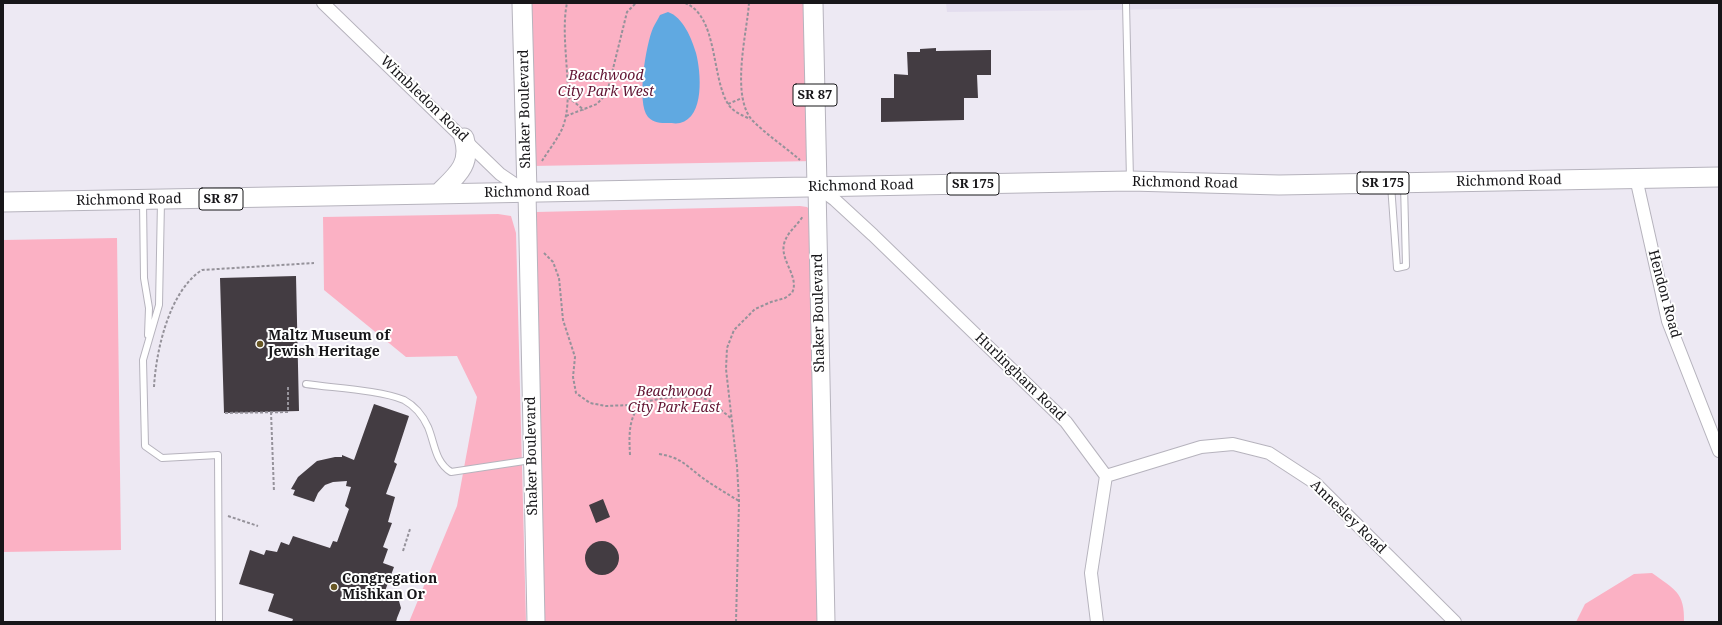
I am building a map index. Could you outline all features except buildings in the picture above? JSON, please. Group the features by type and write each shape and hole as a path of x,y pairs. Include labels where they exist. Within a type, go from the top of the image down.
{"main road":[{"name":"Shaker Boulevard","path":"522,3 536,622"},
{"name":"Shaker Boulevard","path":"813,3 826,622"},
{"path":"438,194 464,166 467,150 464,138"},
{"name":"Richmond Road","path":"3,202 1130,181 1279,185 1719,177"}],"street":[{"name":"Wimbledon Road","path":"323,3 500,174 527,192"},
{"name":"Hendon Road","path":"1636,178 1668,321 1719,452"},
{"name":"Hurlingham Road","path":"817,187 835,200 873,235 1066,422 1106,476"},
{"name":"Annesley Road","path":"1106,476 1201,447 1233,444 1270,452 1315,483 1455,622"},
{"path":"1097,622 1091,573 1106,476"}],"lane":[{"path":"1126,3 1130,181"},
{"path":"1398,183 1406,266 1397,268 1398,183"},
{"path":"147,345 149,308 144,278 152,200"},
{"path":"152,200 159,305 143,360 145,446 162,458 218,455 219,622"},
{"path":"306,384 386,395 405,401 420,414 428,427 437,458 443,467 451,472 532,460"}],"path":[{"path":"538,167 562,129 565,116 568,97 564,43 567,3"},
{"path":"565,116 597,104 608,93 627,12 636,3"},
{"path":"685,3 693,6 706,24 720,83 728,104 737,113 751,120 803,162"},
{"path":"749,3 742,58 742,98 751,120"},
{"path":"568,97 584,110"},
{"path":"728,104 742,98"},
{"path":"736,622 739,501 726,361 728,341 734,330 755,309 785,298 792,292 794,282 784,256 784,244 789,233 801,218 803,213"},
{"path":"542,250 545,256 553,262 559,278 563,320 575,357 573,377 576,393 590,403 606,406 664,398 698,396 710,401 732,419"},
{"path":"154,389 155,367 168,318 183,289 197,273 202,270 314,263"},
{"path":"225,413 288,412 288,386"},
{"path":"630,455 629,431 633,416 642,402"},
{"path":"271,412 274,492"},
{"path":"660,454 673,456 700,476 739,501"},
{"path":"225,514 258,526"},
{"path":"403,551 410,529"}],"shaded area":[{"path":"946,3 1637,3 947,12"}],"green space":[{"name":"Beachwood City Park West","path":"522,3 813,3 816,161 532,166"},
{"name":"Beachwood City Park East","path":"807,207 810,210 818,622 540,622 536,212"},
{"path":"498,214 511,216 516,233 526,622 409,622 457,506 477,397 457,356 406,357 324,290 323,217"},
{"path":"117,238 121,550 3,552 3,240"},
{"path":"1652,573 1677,592 1683,604 1684,622 1576,622 1585,604 1634,574"}],"water":[{"path":"668,12 678,19 686,29 692,41 698,61 700,82 697,103 694,112 688,119 680,123 655,122 648,117 644,110 642,87 643,73 650,36 660,15"}],"place":[{"name":"Maltz Museum of Jewish Heritage","path":"260,344"},
{"name":"Congregation Mishkan Or","path":"334,587"}]}
